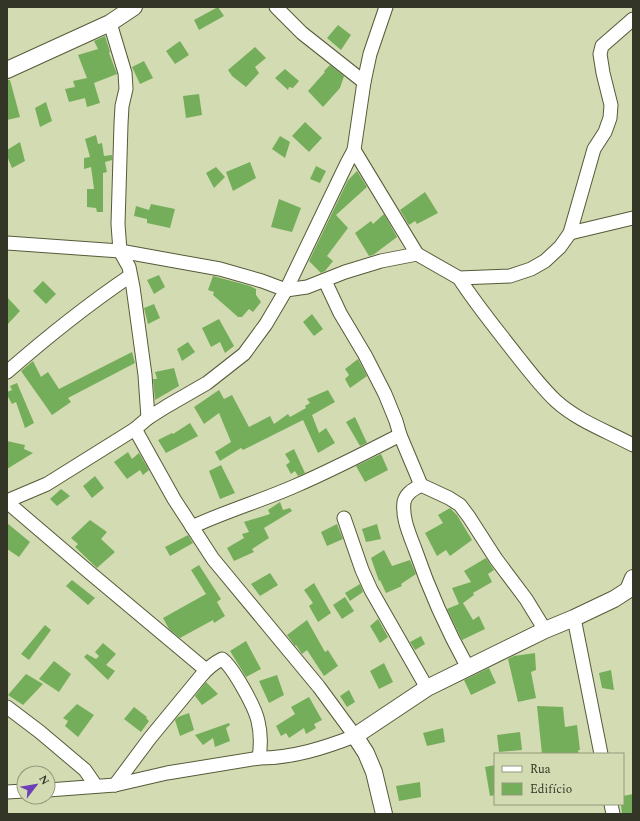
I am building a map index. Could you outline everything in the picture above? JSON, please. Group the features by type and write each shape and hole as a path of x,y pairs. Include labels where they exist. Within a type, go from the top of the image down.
{"street":[{"path":"7,70 110,23 134,7"},
{"path":"276,7 302,33 364,82"},
{"path":"206,670 7,501 48,484 135,429 148,418 207,383 244,354 266,324 286,290 354,150 364,82 370,54 386,7"},
{"path":"459,278 510,276 530,269 545,261 560,247 570,233 594,149 610,118 611,105 600,54 602,46 633,19"},
{"path":"110,23 125,73 126,89 122,106 121,124 118,224 120,251 129,267 133,287 145,375 148,418"},
{"path":"354,150 417,254 459,278 474,301 498,332 534,377 556,401 580,418 633,445"},
{"path":"570,233 633,218"},
{"path":"7,243 120,251 220,269 262,281 286,290 307,287 345,272 381,261 417,254"},
{"path":"7,372 77,314 130,276"},
{"path":"325,281 340,313 365,355 385,394 421,485 449,498 460,505 496,559 526,599 545,630"},
{"path":"135,429 174,499 213,559 319,687 366,753 374,772 384,814"},
{"path":"192,526 293,487 344,464 400,435"},
{"path":"421,485 411,490 404,500 404,518 421,566 450,635 468,668"},
{"path":"344,518 368,583 427,688"},
{"path":"56,790 114,785 166,773 259,758 273,758 327,747 355,736 427,688 545,630 614,599 631,586"},
{"path":"574,618 601,753"},
{"path":"114,785 150,738 206,670 218,661 222,660 232,669 257,719 261,743 259,758"},
{"path":"7,707 40,732 84,770 96,786"}],"building":[{"path":"218,7 224,16 199,30 194,20"},
{"path":"338,25 351,35 341,50 327,38"},
{"path":"105,36 110,52 109,53 117,74 94,83 100,103 87,107 85,98 69,102 65,89 75,87 73,81 87,78 78,55 98,49 94,41"},
{"path":"180,41 189,55 175,64 166,51"},
{"path":"255,47 266,58 255,67 259,73 246,87 232,76 228,70"},
{"path":"144,61 153,78 140,84 132,67"},
{"path":"330,65 344,76 340,88 323,107 308,91"},
{"path":"285,69 299,81 293,88 289,87 288,90 275,78"},
{"path":"7,80 10,80 20,117 7,120"},
{"path":"199,94 202,115 186,118 183,96"},
{"path":"46,102 52,121 40,127 35,108"},
{"path":"305,122 322,138 309,152 292,136"},
{"path":"96,135 98,144 102,143 104,156 112,155 112,160 105,162 107,172 103,173 103,212 97,212 96,208 87,207 87,189 94,189 91,167 84,169 84,158 90,157 85,139"},
{"path":"280,136 290,142 285,158 272,149"},
{"path":"20,142 25,161 12,168 7,156 7,150"},
{"path":"250,162 256,178 233,191 226,172"},
{"path":"316,166 326,171 320,183 310,179"},
{"path":"216,167 225,177 214,188 206,173"},
{"path":"357,171 367,187 336,215 348,228 327,256 333,261 325,271 321,273 309,261 348,180"},
{"path":"425,192 438,213 417,224 415,221 409,225 400,210"},
{"path":"279,199 301,208 292,232 271,227"},
{"path":"151,204 175,209 170,228 147,223 147,219 134,216 136,206 149,210"},
{"path":"384,214 397,237 373,255 369,256 355,233 371,221 373,224"},
{"path":"159,275 165,287 154,294 147,280"},
{"path":"213,276 256,289 256,295 261,302 253,312 249,309 242,317 238,317 213,295 214,292 208,290"},
{"path":"43,281 56,294 46,304 33,291"},
{"path":"7,297 20,311 7,325"},
{"path":"154,304 160,318 148,324 144,308"},
{"path":"312,314 323,329 314,336 303,322"},
{"path":"219,319 234,346 225,353 220,342 211,347 202,328"},
{"path":"188,342 195,352 182,361 177,349"},
{"path":"132,352 135,363 68,398 71,402 52,415 21,371 33,361 41,377 48,372 59,389"},
{"path":"358,359 367,376 350,388 345,379 349,375 345,369"},
{"path":"174,368 179,386 155,400 153,379 157,379 155,372"},
{"path":"17,383 34,423 25,428 16,402 12,404 7,395 7,392 12,390 10,386"},
{"path":"219,390 224,399 232,395 249,427 270,416 274,424 288,414 290,417 306,408 305,406 310,403 307,399 328,390 335,402 312,415 319,433 326,428 335,443 318,453 303,420 243,450 241,448 220,461 215,452 231,442 219,413 204,424 194,407"},
{"path":"355,417 367,443 360,446 346,422"},
{"path":"190,423 198,436 166,453 158,440 172,433 173,434"},
{"path":"7,441 25,445 24,449 33,453 7,469"},
{"path":"294,449 305,473 298,476 295,471 291,474 286,465 290,462 285,454"},
{"path":"128,452 132,459 139,453 149,470 143,475 140,470 127,479 114,462"},
{"path":"381,454 388,470 365,482 356,466"},
{"path":"221,465 235,493 220,499 209,471"},
{"path":"95,476 104,488 92,498 83,486"},
{"path":"61,489 70,496 57,506 50,499"},
{"path":"280,502 283,510 290,508 292,511 264,528 269,538 252,549 254,552 234,561 227,548 244,538 242,534 249,532 244,522 270,514 268,510"},
{"path":"450,508 457,515 472,540 450,556 446,550 437,556 425,533 443,523 438,515"},
{"path":"90,520 107,532 101,539 115,552 97,568 75,547 78,544 71,538"},
{"path":"7,523 30,542 19,557 7,549"},
{"path":"337,524 343,539 327,546 321,532"},
{"path":"377,524 381,539 366,542 362,529"},
{"path":"188,535 193,543 170,556 165,547"},
{"path":"384,550 392,566 410,560 416,574 401,584 402,586 386,593 380,580 379,581 371,558"},
{"path":"486,558 494,570 488,574 492,582 473,593 474,595 463,603 473,620 479,616 485,629 462,640 447,609 459,604 452,588 471,582 464,571"},
{"path":"199,565 221,599 217,602 225,616 214,623 213,620 180,638 169,629 163,618 206,594 191,570"},
{"path":"270,573 278,585 260,596 251,584"},
{"path":"72,580 95,598 88,605 66,586"},
{"path":"314,583 331,613 318,622 309,606 313,603 304,590"},
{"path":"360,584 363,592 350,601 345,593"},
{"path":"345,597 354,611 342,619 333,605"},
{"path":"378,619 388,637 380,643 370,626"},
{"path":"307,620 325,652 328,650 338,666 324,676 307,650 302,654 287,635"},
{"path":"45,625 51,630 29,660 21,654"},
{"path":"421,636 425,644 415,650 410,642"},
{"path":"246,641 261,669 246,677 230,651"},
{"path":"103,643 116,654 106,665 115,671 108,680 84,657 87,654 96,659 99,656 95,652"},
{"path":"535,653 536,670 531,672 536,698 518,702 508,659 514,656"},
{"path":"54,661 71,674 59,692 39,679"},
{"path":"384,663 393,682 379,689 370,671"},
{"path":"489,668 496,683 471,695 464,680"},
{"path":"611,670 614,690 602,688 599,673"},
{"path":"26,674 43,684 23,705 8,695"},
{"path":"277,675 284,695 269,703 259,681"},
{"path":"206,682 218,694 202,705 195,696"},
{"path":"349,690 355,702 347,707 340,696"},
{"path":"309,697 322,720 314,724 316,728 306,734 304,728 289,738 286,733 281,736 276,726 295,714 291,707"},
{"path":"77,704 94,715 78,737 65,726 68,721 63,718"},
{"path":"537,706 563,707 565,727 577,725 580,750 578,750 579,753 542,753"},
{"path":"134,707 147,717 146,718 149,721 141,732 124,719"},
{"path":"189,713 194,730 180,736 175,720 178,717"},
{"path":"229,723 230,725 226,728 230,741 215,747 213,738 203,745 195,735"},
{"path":"443,728 445,742 427,746 423,733"},
{"path":"520,732 522,750 499,752 497,735"},
{"path":"494,765 494,795 490,796 485,767"},
{"path":"420,782 421,797 399,801 396,786"},
{"path":"633,794 633,814 622,814 621,805 624,805 624,796"}]}
